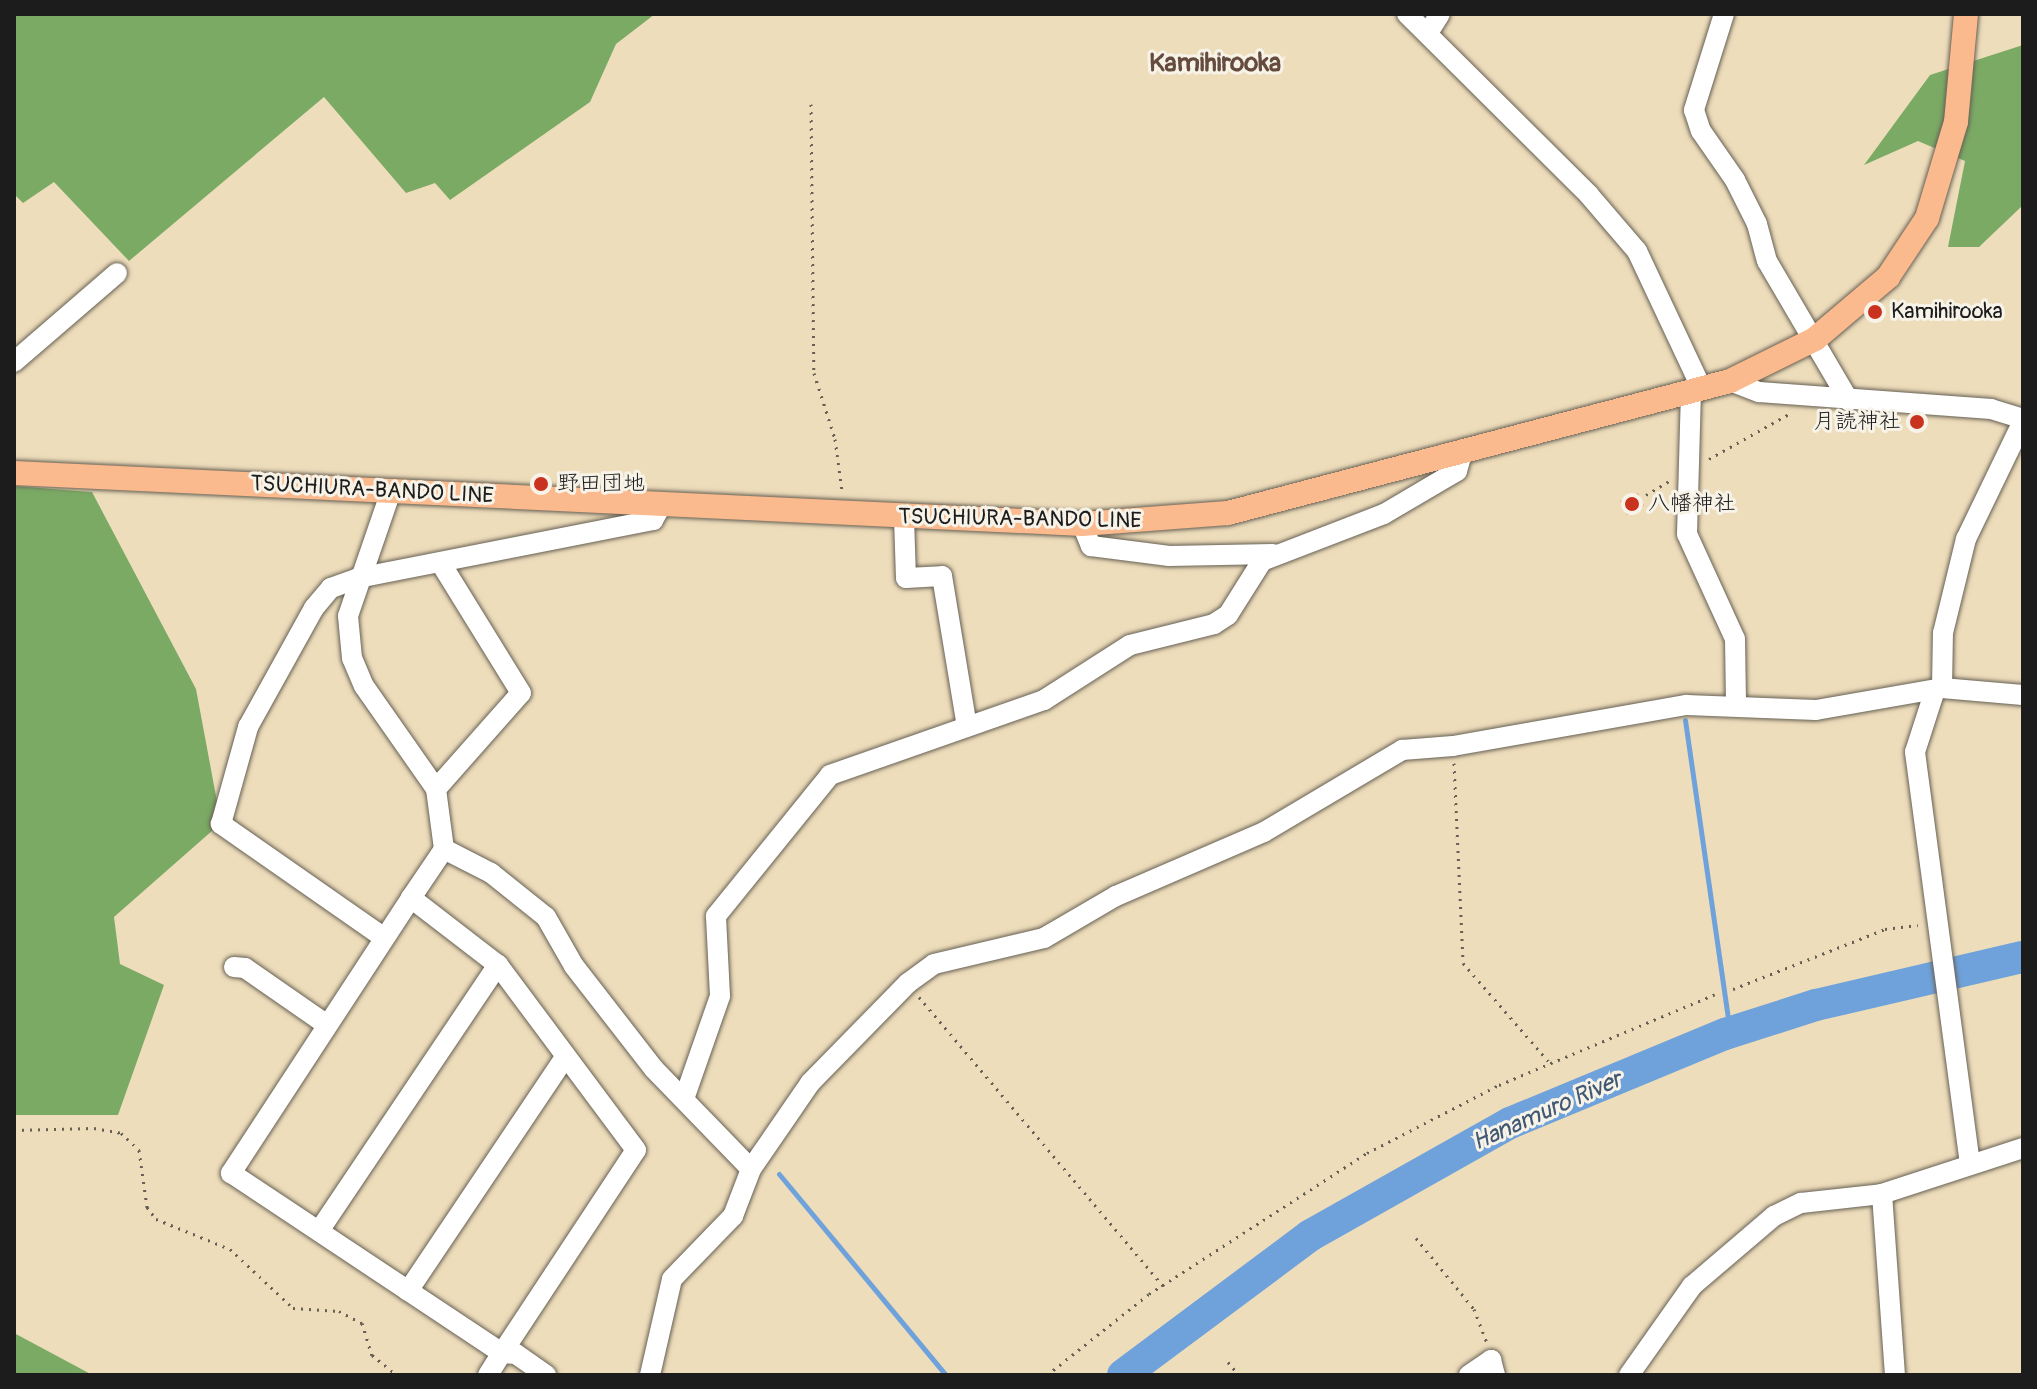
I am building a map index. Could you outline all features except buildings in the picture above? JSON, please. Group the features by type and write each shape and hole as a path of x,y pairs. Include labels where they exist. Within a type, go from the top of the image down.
{"main road":[{"name":"TSUCHIURA-BANDO LINE","path":"14,473 663,503 904,518 1082,524 1228,513 1730,381 1815,339 1888,277 1927,218 1956,122 1966,14"}],"street":[{"path":"1407,14 1589,195 1637,251 1697,390 1687,471 1687,534 1735,639 1736,705"},
{"path":"1428,33 1440,14"},
{"path":"1724,14 1694,110 1701,131 1735,180 1757,224 1767,261 1815,339 1835,384 1849,401"},
{"path":"14,362 117,273"},
{"path":"1730,381 1759,392 1991,409 2023,420 1966,539 1943,633 1939,689 1915,752 1935,923 1970,1162"},
{"path":"1082,524 1091,546 1169,556 1273,554 1384,514 1457,471 1463,450"},
{"path":"391,491 358,578 348,616 352,658 379,715 436,789 444,849 383,937 231,1173 502,1353 516,1354 546,1375"},
{"path":"383,937 221,824 248,727 314,608 331,588 358,578 442,565 653,520 663,503"},
{"path":"904,518 906,578 942,576 967,727"},
{"path":"684,1099 720,996 716,916 830,775 1063,692 1130,645 1214,624 1228,615 1252,571 1273,554"},
{"path":"436,789 521,693 442,565"},
{"path":"650,1375 672,1279 733,1216 751,1169 810,1083 908,983 934,964 1044,938 1116,896 1264,832 1402,750 1453,746 1686,705 1816,710 1939,689 2023,695"},
{"path":"444,849 491,873 546,917 574,966 654,1069 751,1169"},
{"path":"411,898 498,965 636,1150 488,1375"},
{"path":"319,1231 498,965"},
{"path":"234,967 245,968 327,1025"},
{"path":"408,1291 565,1057"},
{"path":"1629,1375 1692,1286 1774,1216 1801,1203 1882,1194 1970,1162 2023,1148"},
{"path":"1882,1194 1895,1375"},
{"path":"1469,1375 1493,1367"}],"path":[{"path":"811,104 814,373 835,439 845,514"},
{"path":"1646,495 1817,398"},
{"path":"1453,746 1463,963 1550,1063"},
{"path":"1733,989 1885,929 1935,923"},
{"path":"908,983 1164,1287"},
{"path":"1047,1375 1164,1287 1367,1153 1550,1063 1715,994"},
{"path":"14,1130 94,1128 121,1133 139,1150 147,1207 156,1219 230,1249 293,1308 339,1311 362,1323 372,1355 397,1375"},
{"path":"1416,1238 1474,1309 1493,1367"},
{"path":"1228,1362 1239,1375"}],"green space":[{"path":"14,14 655,14 616,44 590,102 450,200 435,183 406,193 324,97 129,261 54,182 23,203 14,194"},
{"path":"2023,45 2022,206 1979,247 1948,247 1965,161 1918,141 1864,165 1930,75"},
{"path":"14,486 92,492 196,689 221,823 114,917 120,964 164,985 118,1115 14,1115"},
{"path":"14,1333 85,1371 92,1375 14,1375"}],"waterway":[{"path":"1685,720 1730,1032"},
{"name":"Hanamuro River","path":"1123,1375 1311,1235 1510,1123 1725,1034 1816,1005 2023,957"},
{"path":"779,1174 946,1375"}],"place":[{"name":"Kamihirooka","path":"1875,312"},
{"name":"月読神社","path":"1917,422"},
{"name":"野田団地","path":"541,484"},
{"name":"八幡神社","path":"1632,504"}],"district":[{"name":"Kamihirooka","path":"1215,64"}]}
